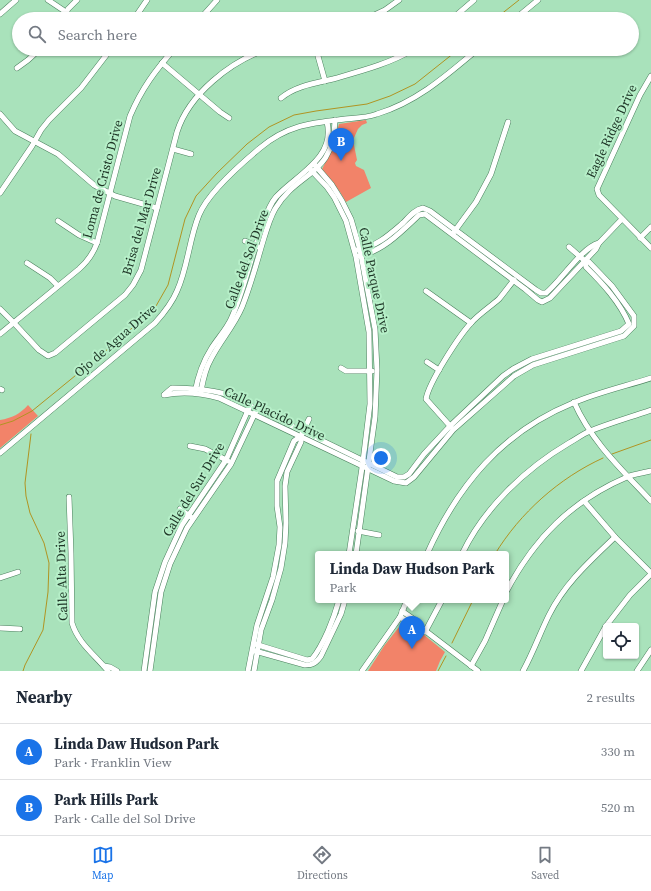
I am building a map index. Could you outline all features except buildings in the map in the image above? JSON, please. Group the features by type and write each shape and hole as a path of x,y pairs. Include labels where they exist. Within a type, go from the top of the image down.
{"street":[{"path":"0,14 16,0"},
{"path":"48,0 66,12 77,0"},
{"path":"139,12 147,0"},
{"path":"206,12 217,0"},
{"path":"381,12 399,0"},
{"path":"460,12 474,0"},
{"path":"523,12 538,0"},
{"path":"17,68 32,56"},
{"path":"0,193 46,123 81,88 106,56"},
{"name":"Loma de Cristo Drive","path":"0,334 87,261 97,243 130,116 142,90 168,56"},
{"name":"Brisa del Mar Drive","path":"0,309 41,353 48,356 55,353 131,288 141,270 180,123 193,103 216,78 226,69 248,56"},
{"path":"318,56 325,81"},
{"path":"281,98 292,91 380,66 401,56"},
{"name":"Ojo de Agua Drive","path":"0,453 155,323 165,311 178,289 200,214 217,189 260,148 275,137 290,129 306,124 364,118 402,106 432,87 470,56"},
{"path":"162,63 229,118"},
{"name":"Eagle Ridge Drive","path":"651,76 640,95 597,188 599,195 651,248"},
{"path":"0,114 15,131 58,154 94,185 109,194 157,208"},
{"name":"Calle del Sol Drive","path":"198,391 206,369 219,342 232,328 236,307 255,246 270,206 276,198 327,156 332,147 335,120"},
{"name":"Calle del Sol Drive","path":"313,168 327,143 329,133 327,122"},
{"path":"454,232 476,202 491,174 508,122"},
{"path":"173,149 191,154"},
{"name":"Calle Parque Drive","path":"313,168 336,196 348,220 358,253 372,310 375,329 377,370 375,418 350,551"},
{"name":"Calle del Sol Drive","path":"236,307 261,248 274,212 295,183"},
{"path":"358,253 377,249 416,211 430,211 513,281 542,302 550,298 622,219"},
{"path":"58,221 79,235 97,243"},
{"path":"640,238 651,227"},
{"path":"245,241 261,248"},
{"path":"484,255 536,290 546,293 593,244 599,243"},
{"path":"569,247 585,261 586,266 610,288 632,325"},
{"name":"Calle Parque Drive","path":"358,253 369,332 370,404 366,464"},
{"path":"27,264 50,278 58,286"},
{"path":"451,428 426,399 427,392 439,370 471,322 499,298 517,276"},
{"path":"426,291 471,322"},
{"path":"544,293 546,300"},
{"path":"365,311 372,310"},
{"name":"Calle Placido Drive","path":"198,391 177,392 164,395 172,388 198,391 249,408 366,464 394,481 405,480 424,454 492,391 513,369 576,344 621,331 632,325"},
{"name":"Calle Placido Drive","path":"532,362 579,351 624,336 632,325"},
{"path":"576,344 579,351"},
{"path":"427,362 439,370"},
{"path":"341,368 346,371 377,370"},
{"path":"429,551 454,502 479,469 507,441 542,417 574,402 651,378"},
{"path":"574,402 580,418 604,452 651,501"},
{"name":"Calle del Sur Drive","path":"144,671 154,619 168,563 182,525 226,460 249,408"},
{"path":"464,551 480,524 498,500 532,468 554,452 589,432 651,410"},
{"name":"Calle del Sur Drive","path":"168,563 182,536 231,464 256,411"},
{"path":"369,416 375,418"},
{"path":"254,671 256,644 272,600 285,543 285,486 287,472 301,442 302,434 309,420"},
{"path":"276,578 280,527 277,504 278,481 294,441 302,434"},
{"path":"190,446 205,449 231,464"},
{"path":"509,587 524,562 546,533 565,515 603,489 628,477 651,472"},
{"name":"Calle Parque Drive","path":"357,551 360,531 362,489"},
{"name":"Calle Alta Drive","path":"68,497 71,553 72,623 81,642 108,671"},
{"path":"584,501 615,537 651,573 630,595 608,623"},
{"path":"277,504 285,504"},
{"path":"180,509 194,518"},
{"path":"353,530 379,535"},
{"path":"524,671 534,652 550,614 562,594 581,568 615,537"},
{"path":"0,578 18,572"},
{"path":"314,661 339,603"},
{"path":"255,651 305,665 312,665 314,661 321,656 341,614 344,603"},
{"path":"362,671 400,617 406,603"},
{"path":"425,632 440,603"},
{"path":"471,666 486,641 502,603"},
{"path":"402,611 419,623 418,626"},
{"path":"400,617 418,626 478,671"},
{"name":"Calle del Sur Drive","path":"150,671 154,619"},
{"path":"0,628 20,628"},
{"path":"581,671 603,631"},
{"path":"256,644 314,661"},
{"path":"637,671 651,650"},
{"path":"248,671 255,651"},
{"name":"Calle Alta Drive","path":"104,666 110,667 116,671"}],"shaded area":[{"path":"366,120 367,123 358,129 353,140 357,160 355,163 356,166 364,170 371,188 346,202 322,169 332,150 339,124"},
{"path":"28,405 38,416 0,448 0,420 16,415"},
{"path":"403,622 423,634 445,652 436,671 368,671 384,646"}],"waterway":[{"path":"504,12 519,0"},
{"path":"0,425 13,421 32,411 119,340 156,306 168,285 185,219 196,196 247,144 269,127 294,115 367,104 390,96 415,84 450,56"},
{"path":"23,671 43,630 48,592 49,563 44,543 30,513 26,496 25,483 31,434"},
{"path":"612,454 651,440"},
{"path":"497,551 516,525 542,498 571,476 603,458"},
{"path":"452,643 472,603"},
{"path":"438,671 446,656"}],"place":[{"name":"Park Hills Park","path":"341,161"},
{"name":"Linda Daw Hudson Park","path":"412,649"}]}
